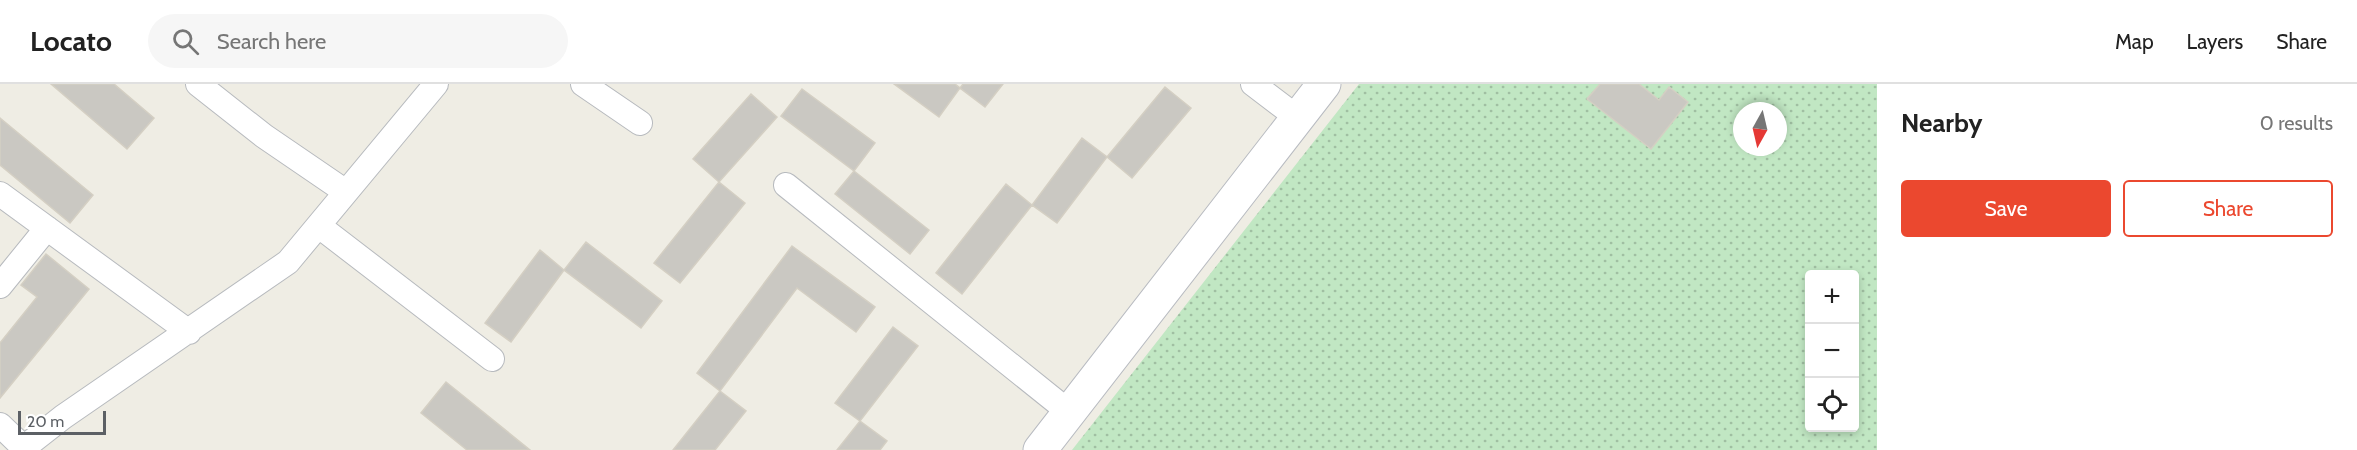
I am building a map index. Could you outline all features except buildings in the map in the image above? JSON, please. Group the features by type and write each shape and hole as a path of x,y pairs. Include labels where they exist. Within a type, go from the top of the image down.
{"street":[{"path":"198,84 264,135 346,192"},
{"path":"0,425 22,449 63,417 288,262 436,84"},
{"path":"583,84 640,123"},
{"path":"1253,84 1298,118"},
{"path":"1040,450 1324,84"},
{"path":"786,185 1069,412"},
{"path":"0,194 189,332"},
{"path":"319,226 492,358"},
{"path":"0,286 47,228"}],"green space":[{"path":"1359,84 1877,84 1877,450 1072,450"}]}
